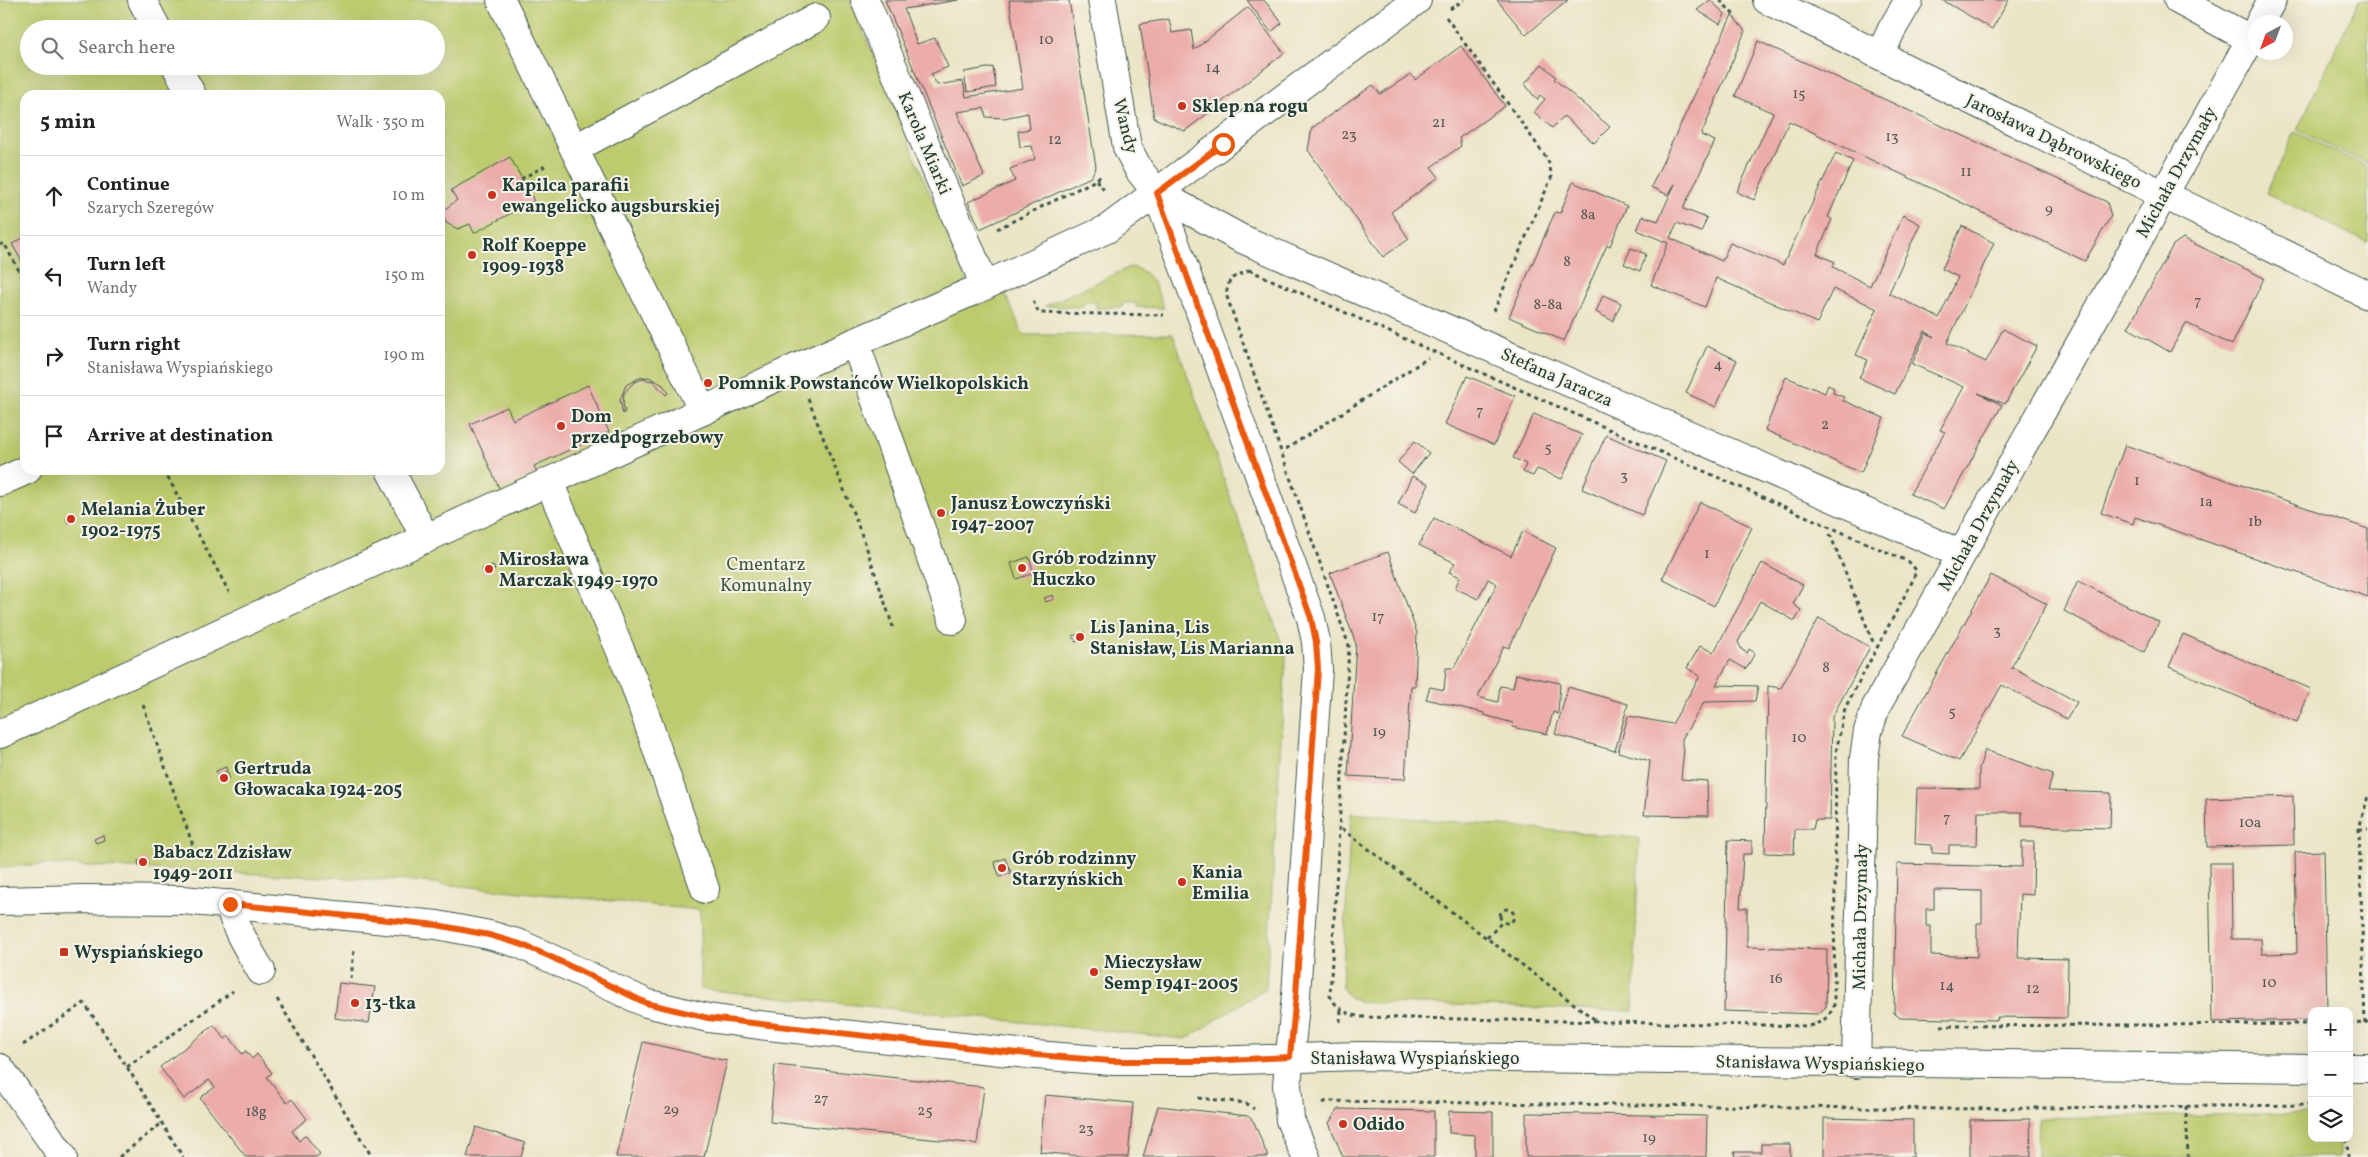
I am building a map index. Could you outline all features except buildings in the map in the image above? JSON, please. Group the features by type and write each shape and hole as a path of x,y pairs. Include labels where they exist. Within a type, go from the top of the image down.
{"street":[{"path":"142,0 152,20"},
{"path":"501,0 703,411"},
{"name":"Karola Miarki","path":"865,0 985,286"},
{"name":"Wandy","path":"1102,0 1127,147 1139,170 1157,193 1311,618 1316,642 1318,669 1287,1102 1290,1120 1306,1157"},
{"path":"0,734 796,368 985,286 1108,229 1417,0"},
{"name":"Jarosława Dąbrowskiego","path":"1767,0 2368,295"},
{"path":"1880,56 1892,29 1909,0"},
{"path":"2178,0 2248,28"},
{"name":"Michała Drzymały","path":"2264,15 2272,0"},
{"path":"574,149 816,18"},
{"name":"Michała Drzymały","path":"1856,1064 1864,758 1868,731 1876,707 2248,44"},
{"path":"181,75 189,90"},
{"name":"Stefana Jaracza","path":"1157,193 1240,238 1961,554"},
{"path":"855,342 953,620"},
{"path":"0,482 20,473"},
{"path":"393,475 426,538"},
{"path":"549,482 635,685 705,889"},
{"name":"Stanisława Wyspiańskiego","path":"0,901 134,899 230,904 437,925 489,935 520,944 646,1003 708,1018 1036,1055 1111,1061 1207,1061 1360,1056 1856,1064 2308,1068"},
{"path":"230,904 232,916 261,971"},
{"path":"0,1068 63,1157"},
{"path":"2353,1068 2368,1068"}],"path":[{"path":"1464,0 1444,14 1548,160 1552,176 1492,316"},
{"path":"1720,0 1737,18"},
{"path":"968,243 1096,180 1102,174 1102,166"},
{"path":"1096,180 1125,216"},
{"path":"0,245 4,243 20,273"},
{"path":"1249,270 1436,353 1909,562 1916,570 1913,580 1845,708 1836,752 1834,1004 1830,1014 1822,1023 1809,1026 1360,1017 1344,1013 1330,996 1349,646 1226,294 1230,279 1249,270"},
{"path":"1017,271 1039,313 1172,315"},
{"path":"1281,452 1436,353"},
{"path":"796,368 865,543 893,627"},
{"path":"167,475 244,622"},
{"path":"1827,525 1876,650"},
{"path":"142,702 196,854"},
{"path":"2353,1024 2366,1024 2360,829 2368,796"},
{"path":"1339,827 1598,1022"},
{"path":"2360,829 2368,829"},
{"path":"1503,910 1510,910 1514,916 1513,920 1509,923 1502,922 1500,913 1503,910"},
{"path":"1487,938 1502,922"},
{"path":"351,979 354,945"},
{"path":"127,1067 261,971 372,1157"},
{"path":"36,1036 84,1003 127,1067 183,1157"},
{"path":"1340,1028 1341,1010"},
{"path":"1932,1026 2308,1024"},
{"path":"1199,1098 1246,1103 1257,1111"},
{"path":"1319,1110 1322,1104 1327,1101 1946,1109 2308,1105"},
{"path":"2186,1106 2188,1157"},
{"path":"119,1157 162,1123"},
{"path":"2347,1142 2348,1157"}],"green space":[{"name":"Cmentarz Komunalny","path":"0,0 850,0 976,305 1005,293 1023,335 1173,334 1286,656 1266,988 1186,1039 700,989 700,910 412,881 42,864 0,868"},
{"path":"2359,0 2368,0 2368,164 2297,130"},
{"path":"2295,132 2368,167 2368,243 2266,193"},
{"path":"1130,267 1138,269 1149,276 1156,287 1164,308 1136,307 1136,303 1123,303 1122,307 1096,308 1096,302 1084,302 1083,307 1045,306"},
{"path":"1351,813 1639,838 1633,1011 1361,1002 1348,996 1342,987"},
{"path":"2308,1113 2308,1142 2339,1142 2339,1157 2037,1157 2038,1118"}],"place":[{"name":"Sklep na rogu","path":"1182,106"},
{"name":"Kapilca parafii ewangelicko augsburskiej","path":"492,195"},
{"name":"Rolf Koeppe 1909-1938","path":"472,255"},
{"name":"Pomnik Powstańców Wielkopolskich","path":"708,383"},
{"name":"Dom przedpogrzebowy","path":"561,426"},
{"name":"Janusz Łowczyński 1947-2007","path":"941,513"},
{"name":"Melania Żuber 1902-1975","path":"71,519"},
{"name":"Grób rodzinny Huczko","path":"1022,568"},
{"name":"Mirosława Marczak 1949-1970","path":"489,569"},
{"name":"Lis Janina, Lis Stanisław, Lis Marianna","path":"1080,637"},
{"name":"Gertruda Głowacaka 1924-205","path":"224,778"},
{"name":"Babacz Zdzisław 1949-2011","path":"143,862"},
{"name":"Grób rodzinny Starzyńskich","path":"1002,868"},
{"name":"Kania Emilia","path":"1182,882"},
{"name":"Wyspiańskiego","path":"64,952"},
{"name":"Mieczysław Semp 1941-2005","path":"1094,972"},
{"name":"13-tka","path":"355,1003"},
{"name":"Odido","path":"1343,1124"}],"route":[{"path":"230,904 437,925 489,935 520,944 549,956 646,1003 708,1018 1036,1055 1111,1061 1207,1061 1290,1057 1296,995 1318,669 1316,642 1311,618 1157,193 1223,144"}]}
